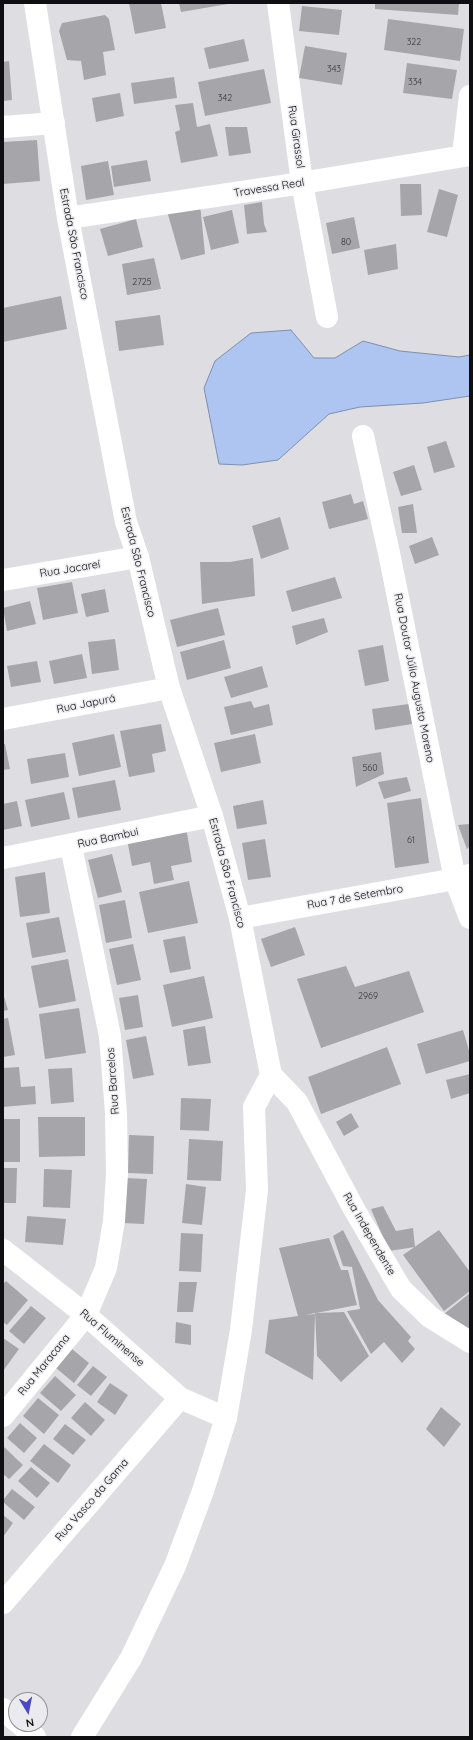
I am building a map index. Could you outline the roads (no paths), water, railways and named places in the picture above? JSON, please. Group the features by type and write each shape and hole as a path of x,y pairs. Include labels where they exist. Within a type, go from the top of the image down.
{"street":[{"name":"Estrada São Francisco","path":"35,3 68,218 126,522 138,558 169,688 212,816 240,918 271,1075"},
{"name":"Rua Girassol","path":"278,3 302,183 327,317"},
{"path":"467,155 470,96"},
{"path":"3,127 54,123"},
{"name":"Travessa Real","path":"68,218 302,183 467,155"},
{"name":"Rua Doutor Júlio Augusto Moreno","path":"363,436 470,918"},
{"name":"Rua Jacareí","path":"3,580 138,558"},
{"name":"Rua Japurá","path":"3,719 169,688"},
{"name":"Rua Bambui","path":"3,858 71,846 212,816"},
{"name":"Rua Barcelos","path":"71,846 110,1036 116,1113 117,1174 114,1221 106,1268 86,1315"},
{"name":"Rua 7 de Setembro","path":"240,918 462,877"},
{"path":"82,1737 131,1658 175,1566 203,1490 226,1418 241,1330 257,1190 254,1107 271,1075"},
{"name":"Rua Independente","path":"271,1075 297,1102 354,1209 401,1289 430,1317 470,1342"},
{"name":"Rua Fluminense","path":"3,1250 86,1315 180,1398 226,1418"},
{"name":"Rua Maracana","path":"6,1407 86,1315"},
{"name":"Rua Vasco da Gama","path":"3,1603 180,1398"}],"water":[{"path":"291,330 314,358 335,358 363,341 400,351 459,357 470,355 470,396 423,403 360,407 329,414 278,460 242,465 219,464 204,388 215,361 251,333"}]}
